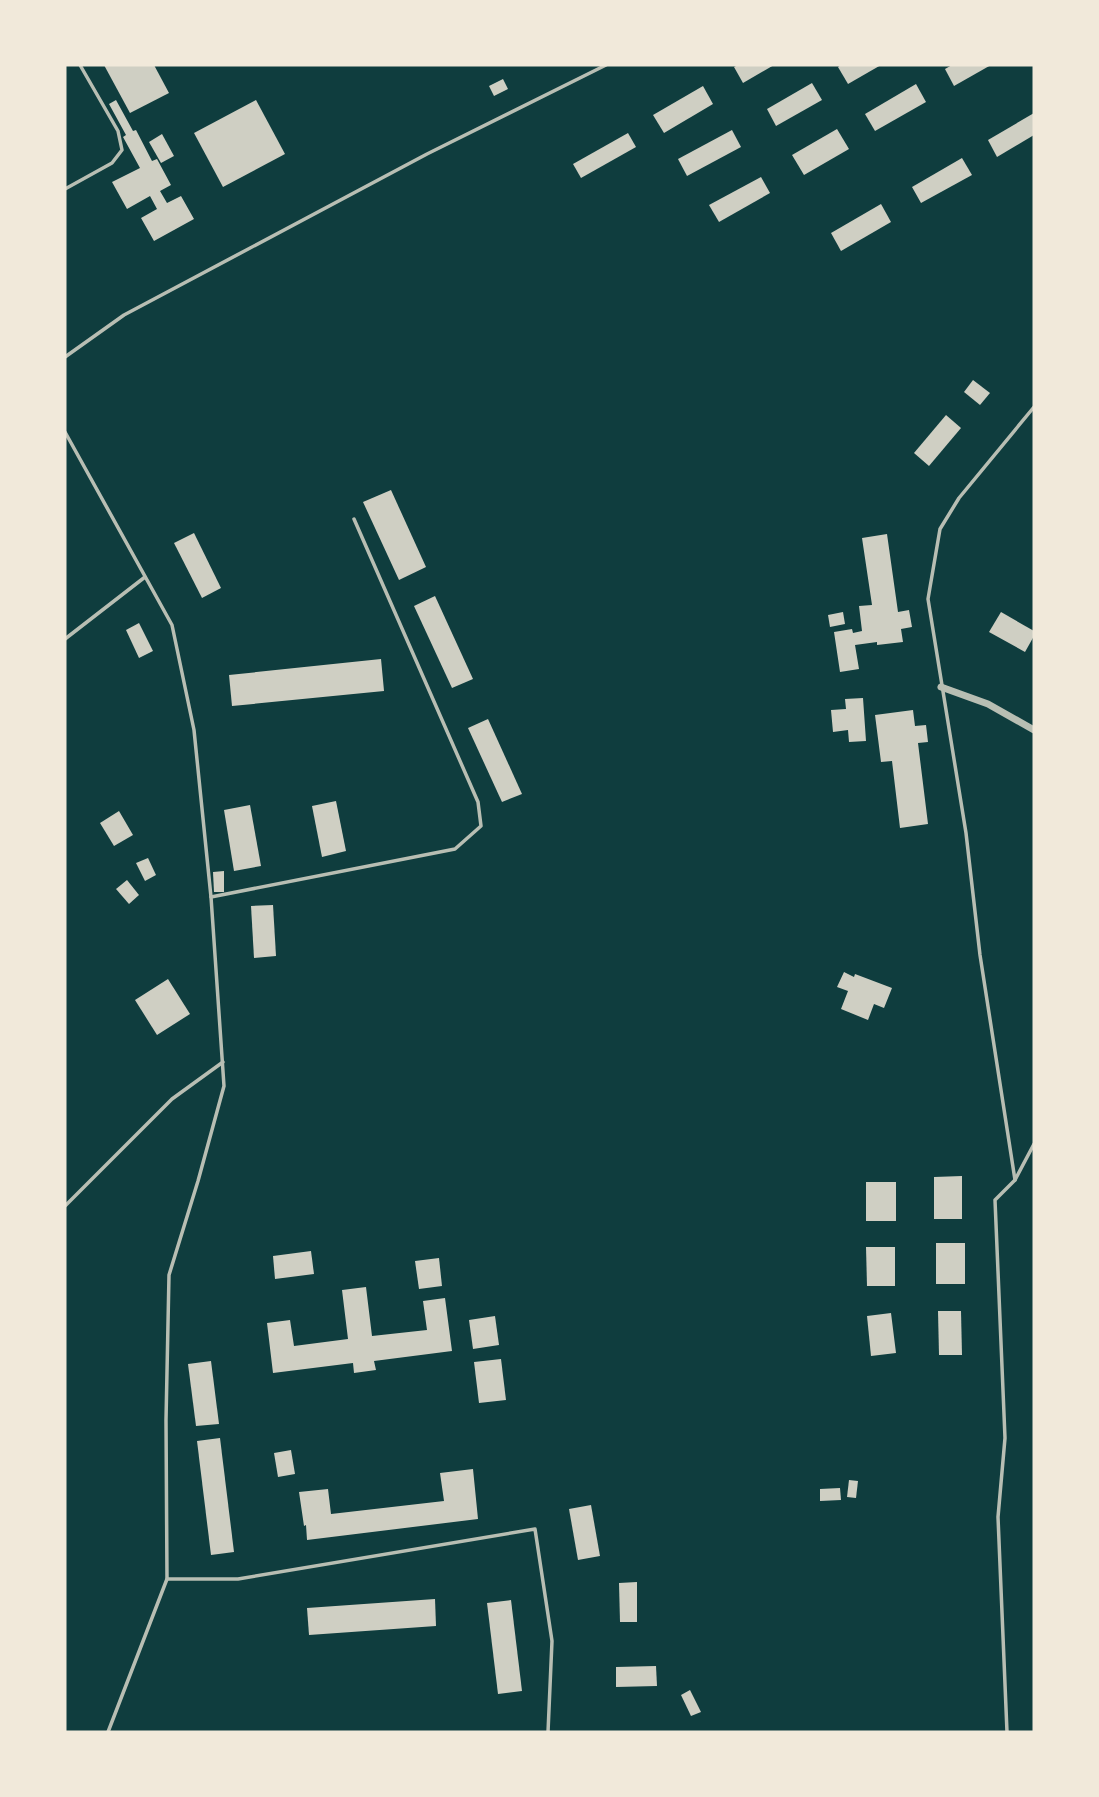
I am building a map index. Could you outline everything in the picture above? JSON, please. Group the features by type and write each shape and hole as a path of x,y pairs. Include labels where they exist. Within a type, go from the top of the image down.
{"street":[{"path":"941,687 988,704 1034,730"}],"lane":[{"path":"65,189 112,163 122,150 118,131 80,65"},
{"path":"65,357 124,315 427,153 606,65"},
{"path":"1015,1180 980,955 966,833 928,599 940,529 959,498 1034,407"},
{"path":"65,432 172,625 194,730 211,897 224,1086 169,1275 167,1579 108,1732"},
{"path":"211,897 455,849 481,827 478,802 354,519"},
{"path":"65,639 145,577"},
{"path":"65,1206 172,1099 223,1062"},
{"path":"1007,1732 998,1517 1005,1438 995,1200 1015,1180 1034,1144"},
{"path":"167,1579 238,1579 535,1528 552,1641 548,1732"}],"building":[{"path":"104,65 154,65 169,93 130,113"},
{"path":"774,65 743,83 734,67"},
{"path":"881,65 848,84 838,67"},
{"path":"952,65 991,65 954,86 945,69"},
{"path":"503,79 508,89 494,96 489,86"},
{"path":"812,83 822,100 776,126 767,109"},
{"path":"916,84 926,102 875,131 865,114"},
{"path":"703,86 713,104 664,133 653,115"},
{"path":"116,100 152,161 157,159 171,185 160,191 167,203 181,196 194,219 154,241 141,218 157,209 150,196 127,209 112,182 140,168 109,104"},
{"path":"256,100 285,154 223,187 194,133"},
{"path":"1034,113 1034,135 997,157 988,140"},
{"path":"837,129 849,149 804,175 792,155"},
{"path":"732,130 741,147 687,176 678,159"},
{"path":"628,133 636,147 581,178 573,164"},
{"path":"162,134 174,156 161,163 149,142"},
{"path":"962,158 972,175 921,203 912,187"},
{"path":"761,177 770,193 719,222 709,205"},
{"path":"881,204 891,222 841,251 831,233"},
{"path":"973,380 990,393 980,405 964,392"},
{"path":"946,415 961,428 929,466 914,453"},
{"path":"391,490 426,567 399,580 363,502"},
{"path":"194,533 221,588 202,598 174,543"},
{"path":"887,534 898,612 909,610 912,627 901,629 903,642 855,645 859,669 840,672 834,632 852,629 853,633 862,631 859,606 872,605 862,538"},
{"path":"435,596 473,679 452,688 414,606"},
{"path":"843,612 845,624 830,627 828,615"},
{"path":"1001,612 1034,631 1025,652 989,632"},
{"path":"139,623 153,651 139,658 126,630"},
{"path":"381,659 384,691 232,706 229,675"},
{"path":"863,698 866,741 849,742 848,730 833,732 831,710 846,709 845,699"},
{"path":"913,710 915,726 926,725 928,742 918,743 928,824 900,828 892,761 881,762 875,715"},
{"path":"488,719 522,794 502,802 468,728"},
{"path":"336,801 346,851 322,857 312,806"},
{"path":"250,805 261,866 234,871 224,810"},
{"path":"119,811 133,835 114,846 100,823"},
{"path":"148,858 156,875 145,881 136,863"},
{"path":"224,871 224,892 214,892 213,872"},
{"path":"127,880 139,895 129,904 116,889"},
{"path":"273,905 276,956 254,958 251,906"},
{"path":"844,972 892,988 884,1008 874,1004 868,1020 841,1009 848,991 837,987"},
{"path":"168,979 190,1014 157,1035 135,1000"},
{"path":"962,1176 962,1219 934,1219 934,1177"},
{"path":"866,1182 896,1182 896,1221 866,1221"},
{"path":"936,1243 965,1243 965,1284 936,1284"},
{"path":"866,1247 895,1247 895,1286 867,1286"},
{"path":"311,1251 314,1274 275,1279 273,1256"},
{"path":"439,1258 442,1286 419,1289 415,1261"},
{"path":"366,1287 372,1336 427,1330 423,1301 445,1298 452,1351 374,1361 376,1370 354,1373 353,1363 273,1373 267,1323 290,1320 294,1346 348,1339 342,1290"},
{"path":"938,1311 961,1311 962,1355 939,1355"},
{"path":"891,1313 896,1353 871,1356 867,1316"},
{"path":"495,1316 499,1345 473,1349 469,1320"},
{"path":"501,1359 506,1400 479,1403 474,1362"},
{"path":"211,1361 219,1424 196,1426 188,1364"},
{"path":"220,1438 234,1552 211,1555 197,1441"},
{"path":"291,1450 295,1474 278,1477 274,1453"},
{"path":"473,1469 478,1519 307,1540 299,1492 328,1489 331,1514 444,1501 440,1473"},
{"path":"849,1480 858,1481 856,1498 847,1497"},
{"path":"840,1488 841,1500 820,1501 820,1489"},
{"path":"591,1505 600,1556 578,1560 569,1509"},
{"path":"637,1582 637,1622 620,1622 619,1583"},
{"path":"435,1599 436,1626 309,1635 307,1608"},
{"path":"511,1600 522,1691 498,1694 487,1603"},
{"path":"656,1666 657,1686 616,1687 616,1667"},
{"path":"690,1690 701,1712 691,1716 681,1695"}]}
